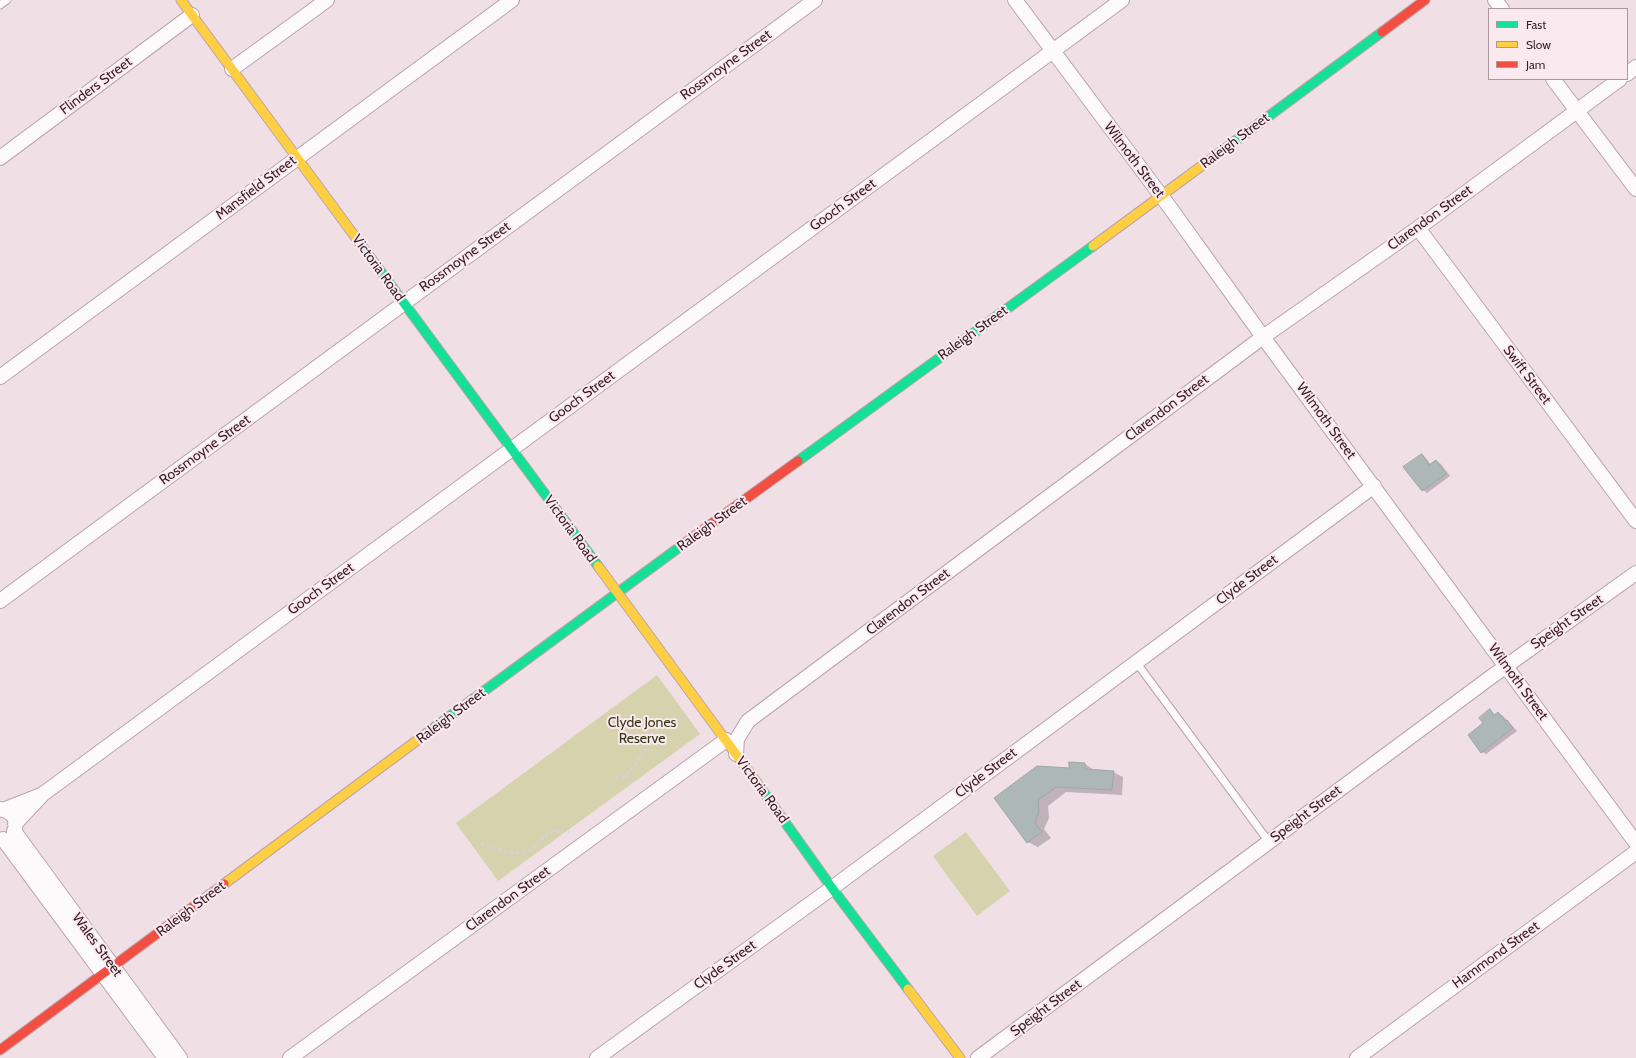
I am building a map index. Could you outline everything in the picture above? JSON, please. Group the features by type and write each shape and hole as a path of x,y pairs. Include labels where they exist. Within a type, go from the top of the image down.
{"street":[{"name":"Victoria Road","path":"181,0 726,740 832,888 960,1058"},
{"path":"232,69 327,0"},
{"name":"Mansfield Street","path":"0,377 512,0"},
{"name":"Rossmoyne Street","path":"0,601 815,0"},
{"name":"Wilmoth Street","path":"1016,0 1636,843"},
{"name":"Gooch Street","path":"8,834 43,794 1122,0"},
{"name":"Raleigh Street","path":"0,1050 617,593 1161,196 1425,0"},
{"path":"1495,0 1501,8"},
{"name":"Flinders Street","path":"0,158 192,15"},
{"path":"1628,73 1636,67"},
{"path":"1554,80 1636,189"},
{"name":"Clarendon Street","path":"736,754 737,739 748,721 1264,337 1418,228 1619,80"},
{"name":"Swift Street","path":"1418,228 1636,522"},
{"name":"Clyde Street","path":"597,1058 832,888 1374,486"},
{"name":"Speight Street","path":"978,1058 1506,666 1636,573"},
{"name":"Clarendon Street","path":"290,1058 726,740"},
{"name":"Gooch Street","path":"2,810 43,794"},
{"name":"Wales Street","path":"2,810 10,812 13,816 8,834 108,970 180,1058"},
{"name":"Hammond Street","path":"1357,1058 1636,852"},
{"name":"Wales Street","path":"108,970 165,1058"}],"lane":[{"path":"0,5 7,0"},
{"path":"1136,662 1269,842"}],"path":[{"path":"616,778 626,776 648,748 653,733 659,728 678,720 683,716"},
{"path":"630,722 646,732 653,733"},
{"path":"626,776 631,784"},
{"path":"482,844 515,854 525,852 542,840 548,833 559,830 569,832"}],"green space":[{"name":"Clyde Jones Reserve","path":"657,675 700,734 498,881 456,823"},
{"path":"966,832 1010,891 977,916 933,856"}],"building":[{"path":"1422,454 1429,465 1436,460 1446,474 1422,491 1403,467"},
{"path":"1490,709 1494,715 1498,712 1513,728 1481,753 1468,735 1483,723 1479,718"},
{"path":"1069,762 1085,763 1085,769 1114,771 1112,790 1056,787 1038,800 1039,812 1035,823 1042,832 1027,843 994,798 1037,766 1069,768"}],"traffic: fast":[{"path":"1234,142 1382,32"},
{"path":"359,242 598,566"},
{"path":"798,461 1093,246"},
{"path":"427,733 685,543"},
{"path":"757,783 832,888 908,989"}],"traffic: slow":[{"path":"181,0 359,242"},
{"path":"1093,246 1234,142"},
{"path":"598,566 757,783"},
{"path":"224,884 427,733"},
{"path":"908,989 960,1058"}],"traffic: jam":[{"path":"1382,32 1425,0"},
{"path":"685,543 798,461"},
{"path":"0,1050 224,884"}]}
